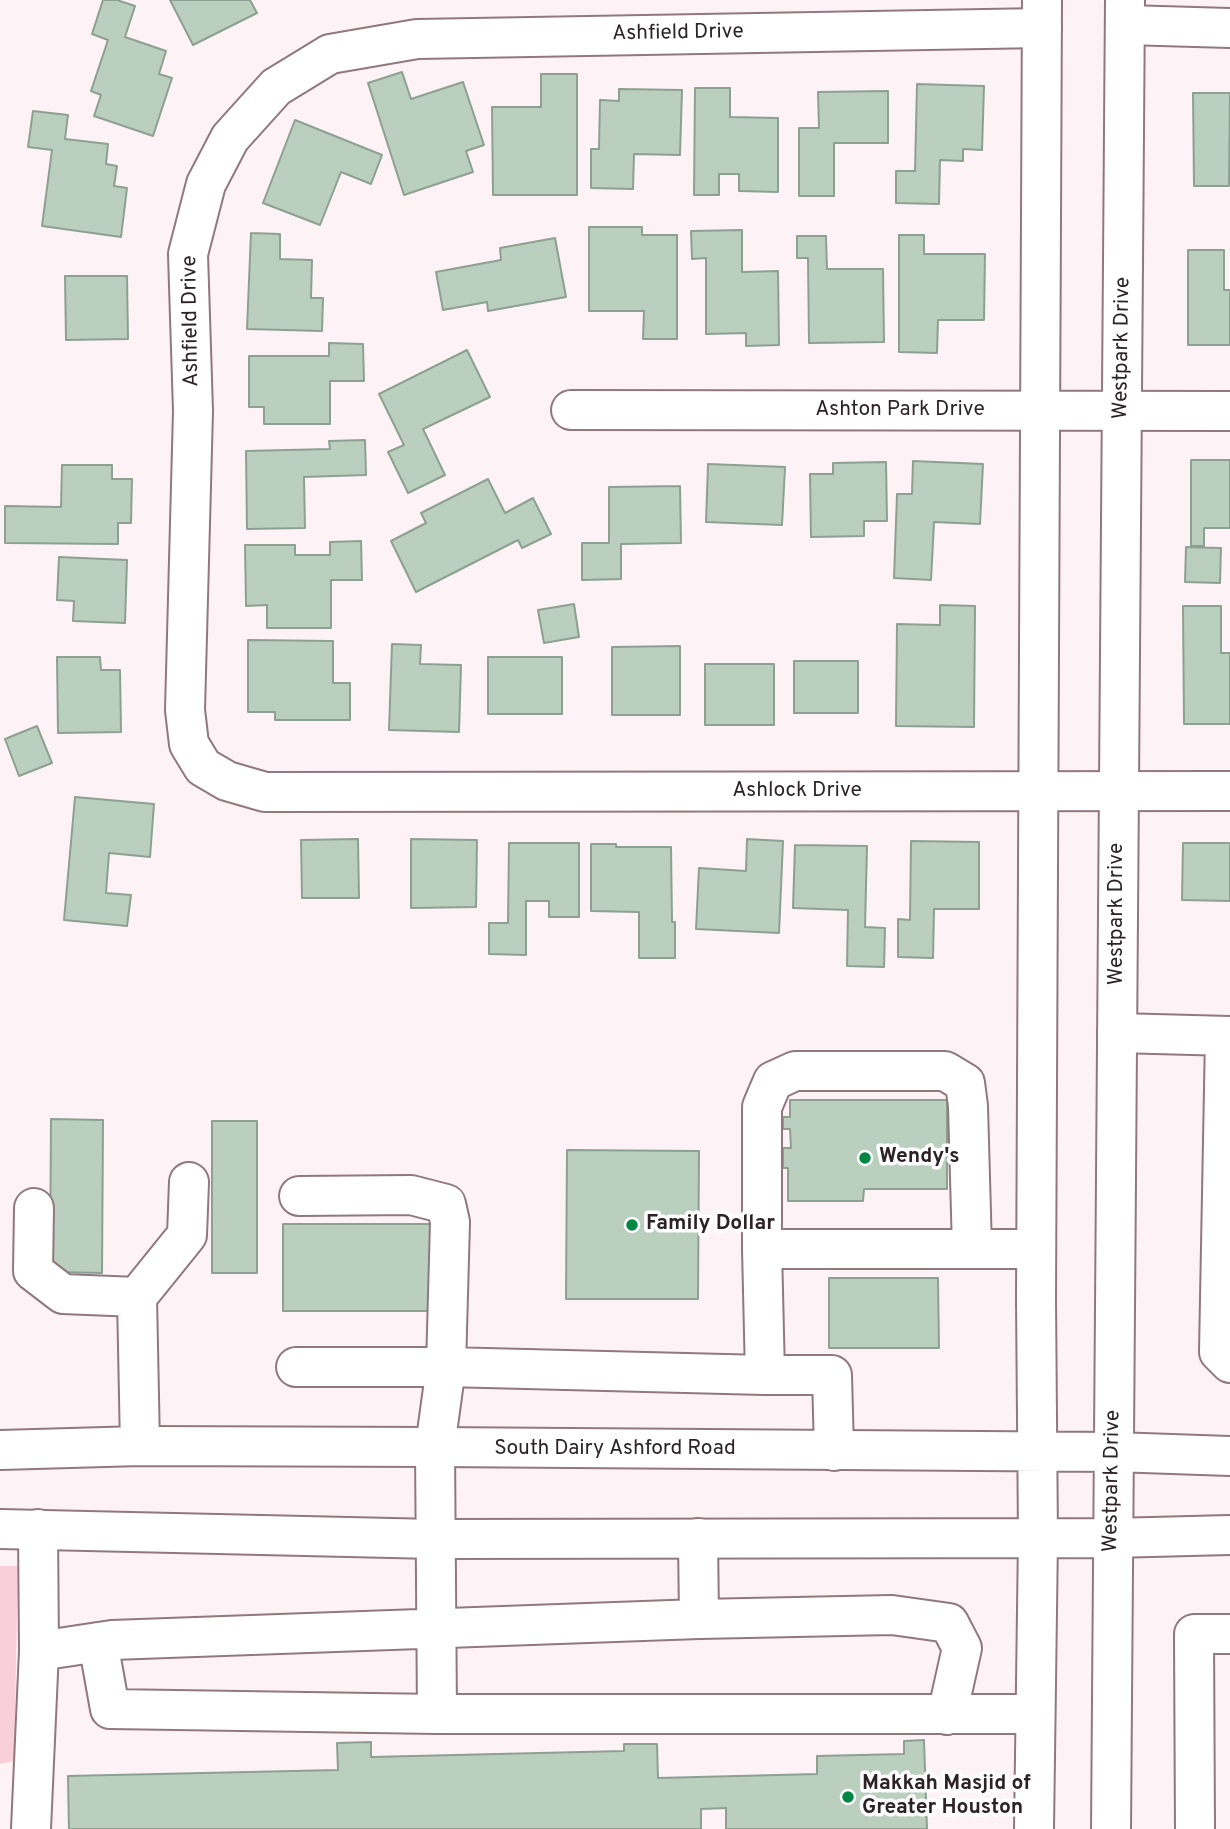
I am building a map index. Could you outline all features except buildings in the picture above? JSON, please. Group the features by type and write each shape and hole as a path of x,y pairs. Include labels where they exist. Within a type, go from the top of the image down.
{"main road":[{"path":"1125,12 1230,28"},
{"name":"Westpark Drive","path":"1111,1829 1125,12"},
{"path":"1034,1829 1038,1538 1036,1249 1042,14"},
{"name":"Ashfield Drive","path":"364,793 265,792 227,782 203,767 189,744 185,710 193,411 188,254 206,184 230,138 276,87 330,54 417,39 1042,14"},
{"name":"Ashton Park Drive","path":"571,410 1230,411"},
{"name":"Ashlock Drive","path":"364,793 1230,791"},
{"path":"1117,1033 1228,1036 1219,1352 1230,1363"},
{"path":"765,1375 762,1107 773,1081 795,1071 945,1071 965,1083 972,1249"},
{"path":"140,1447 137,1297 187,1236 189,1182"},
{"path":"299,1196 411,1195 446,1204 450,1222 446,1367 435,1447 437,1714"},
{"path":"34,1208 33,1271 63,1294 137,1297"},
{"path":"762,1249 1036,1249"},
{"path":"296,1367 446,1367 832,1375 834,1451"},
{"name":"South Dairy Ashford Road","path":"0,1450 435,1447 1114,1452 1230,1456"},
{"path":"0,1529 435,1539 1112,1538 1230,1535"},
{"path":"31,1829 39,1651 38,1529"},
{"path":"698,1538 699,1619"},
{"path":"39,1651 98,1642 699,1619 892,1615 949,1622 962,1648 947,1714"},
{"path":"1195,1829 1194,1634 1230,1634"},
{"path":"98,1642 110,1709 437,1714 1034,1714"}],"shaded area":[{"path":"0,1566 18,1566 14,1761 0,1764"}],"place":[{"name":"Wendy's","path":"865,1158"},
{"name":"Family Dollar","path":"632,1225"},
{"name":"Makkah Masjid of Greater Houston","path":"848,1797"}]}
